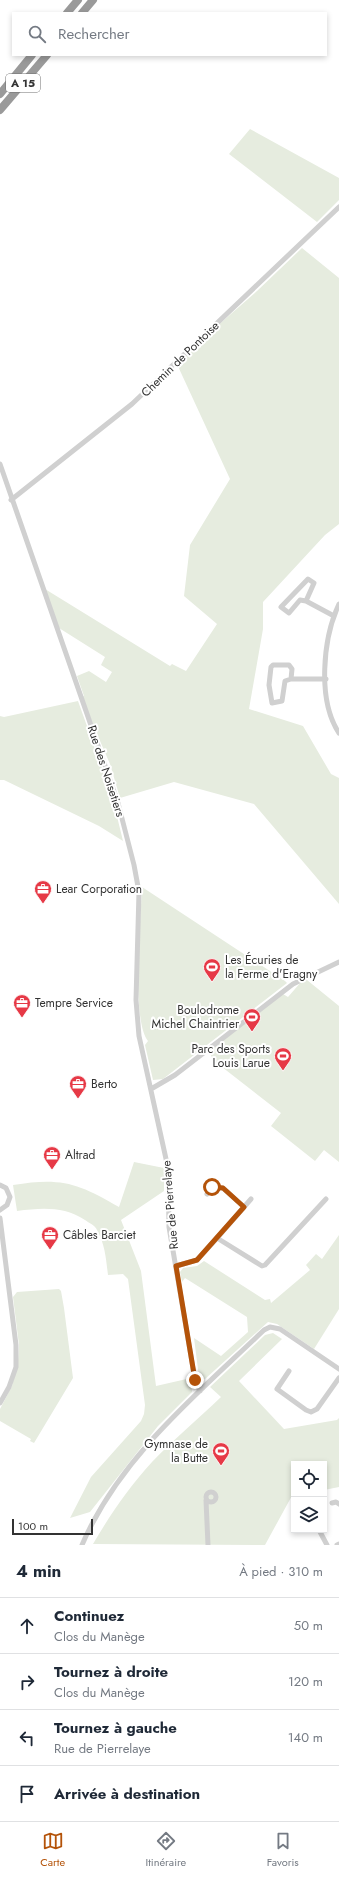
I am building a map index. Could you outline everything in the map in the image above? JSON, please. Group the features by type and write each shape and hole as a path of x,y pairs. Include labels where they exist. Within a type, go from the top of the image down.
{"highway":[{"path":"69,12 78,0"},
{"path":"83,12 93,0"},
{"name":"A 15","path":"0,94 31,56"},
{"name":"A 15","path":"0,110 46,56"}],"street":[{"name":"Chemin de Pontoise","path":"11,500 132,404 339,207"},
{"name":"Rue des Noisetiers","path":"0,464 11,500 118,803 134,865 139,892 136,1000 140,1036 152,1089"},
{"path":"306,600 314,583 308,579 281,607 289,613 300,600 306,600 334,616"},
{"path":"339,604 334,616 326,649 326,695 332,717 339,733"},
{"path":"291,679 292,668 289,665 273,665 270,667 269,685 272,703 282,701 286,681 291,679 326,679"},
{"path":"152,1089 175,1075 293,984 339,962"},
{"name":"Rue de Pierrelaye","path":"152,1089 168,1168 169,1228 195,1380 200,1391"},
{"path":"0,1185 6,1188 10,1197 7,1205 0,1210"},
{"path":"207,1194 212,1187 223,1188 244,1207"},
{"path":"176,1266 197,1260 251,1199"},
{"path":"217,1238 259,1265 265,1265 326,1200"},
{"path":"0,1218 16,1345 16,1367 9,1387 0,1403"},
{"path":"82,1545 96,1517 114,1488 137,1457 200,1391 264,1330 270,1327 276,1328 339,1369"},
{"path":"289,1371 278,1389 306,1410 311,1412 317,1409 339,1378"},
{"path":"206,1500 208,1545"},
{"path":"332,1503 336,1502 339,1504"},
{"path":"321,1533 327,1545"}],"shaded area":[{"path":"250,129 339,178 339,200 317,222 229,154"},
{"path":"302,248 339,278 339,524 325,535 263,602 263,629 249,709 303,726 331,774 339,778 339,904 254,804 174,782 120,798 110,764 81,697 84,696 77,676 89,671 106,682 112,672 101,665 105,657 59,628 45,589 170,666 172,664 186,671 217,624 184,596 190,545 230,479 176,362 257,291"},
{"path":"78,701 112,796 123,841 99,826 4,780 0,780 0,716 4,717"},
{"name":"Les Écuries de la Ferme d'Eragny","path":"142,887 287,983 163,1079 153,1080 145,1045 148,1041 143,1030 138,991"},
{"name":"Parc des Sports Louis Larue","path":"307,980 339,1006 339,1162 324,1150 315,1161 271,1126 281,1113 213,1060 209,1051 283,994 288,997 301,982"},
{"path":"134,1162 164,1168 164,1191 121,1220 141,1271 156,1386 191,1378 192,1392 158,1426 90,1512 70,1518 91,1477 141,1421 144,1414 145,1405 128,1279 123,1274 108,1275 106,1257 100,1235 93,1225 77,1215 60,1210 35,1209 17,1211 13,1185 44,1182 69,1184 92,1192 119,1207"},
{"path":"339,1235 339,1309 314,1349 277,1324 268,1322 205,1379 199,1377 194,1338 221,1356 248,1332 247,1317 185,1278 182,1282 180,1272 183,1268 197,1266 204,1261 265,1300 270,1299 271,1303 310,1270 306,1265 316,1254 322,1259"},
{"path":"59,1289 61,1291 64,1308 73,1378 34,1443 30,1441 31,1439 0,1421 0,1409 12,1386 18,1361 19,1345 13,1297 17,1292"},
{"path":"273,1333 282,1339 239,1381 284,1429 337,1420 339,1418 339,1487 327,1489 327,1461 291,1461 291,1497 265,1545 93,1544 106,1522 135,1481 169,1445 221,1397 210,1387 265,1335"}],"place":[{"name":"Lear Corporation","path":"43,904"},
{"name":"Les Écuries de la Ferme d'Eragny","path":"212,982"},
{"name":"Tempre Service","path":"22,1018"},
{"name":"Boulodrome Michel Chaintrier","path":"252,1032"},
{"name":"Parc des Sports Louis Larue","path":"283,1071"},
{"name":"Berto","path":"78,1099"},
{"name":"Altrad","path":"52,1170"},
{"name":"Câbles Barciet","path":"50,1250"},
{"name":"Gymnase de la Butte","path":"221,1466"}],"route":[{"path":"195,1380 176,1266 197,1260 244,1207 223,1188 212,1187"}]}
